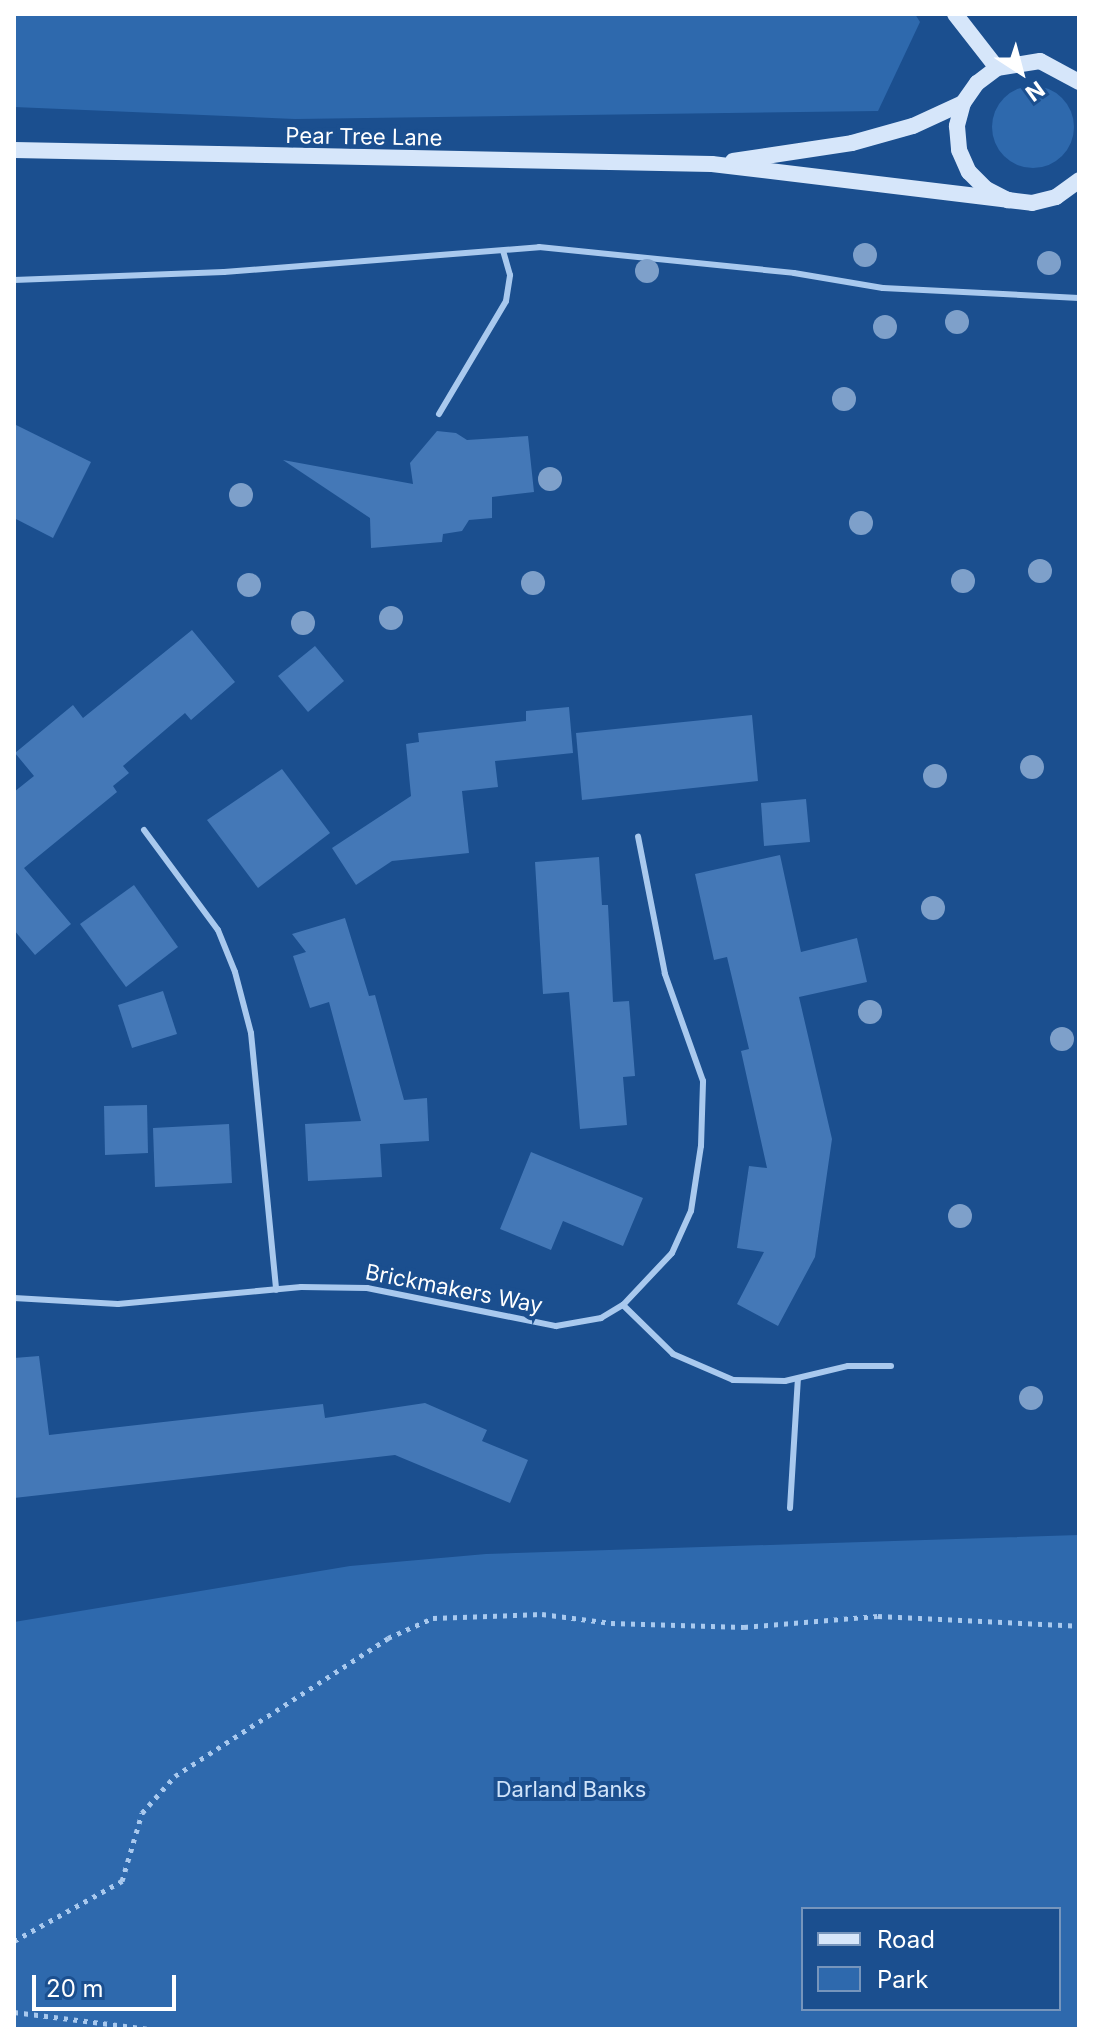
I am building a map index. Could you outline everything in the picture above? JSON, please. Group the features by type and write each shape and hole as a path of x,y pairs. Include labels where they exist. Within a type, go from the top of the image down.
{"street":[{"path":"955,14 997,68"},
{"path":"1008,200 986,189 959,150 957,126 963,103 977,83 997,68 1040,61 1079,82"},
{"name":"Pear Tree Lane","path":"712,164 852,143 913,126 963,103"},
{"name":"Pear Tree Lane","path":"14,150 712,164 1032,203 1079,196"},
{"path":"1056,197 1079,180"}],"lane":[{"path":"14,280 224,272 539,247 794,273 883,288 1079,298"},
{"path":"439,414 506,301 510,275 503,251"},
{"path":"144,830 218,930 235,972 251,1033 276,1290"},
{"name":"Brickmakers Way","path":"14,1298 118,1304 276,1290 383,1290 544,1326 581,1323 623,1305 672,1253 691,1211 701,1146 703,1081 665,974 638,837"},
{"path":"623,1305 659,1343 699,1368 749,1382 798,1379 848,1366 891,1366"},
{"path":"790,1508 798,1379"}],"path":[{"path":"14,1941 122,1881 142,1813 175,1776 388,1638 433,1618 542,1614 611,1623 744,1627 878,1616 1079,1626"},
{"path":"14,2012 149,2029"}],"green space":[{"path":"14,14 915,14 920,22 878,111 295,119 14,107"},
{"path":"1025,86 1041,86 1056,93 1067,104 1074,127 1071,143 1062,156 1041,168 1025,168 1010,161 999,150 992,135 992,119 999,104 1010,93"},
{"name":"Darland Banks","path":"1079,1535 1079,2029 14,2029 14,1622 350,1566 486,1554"}],"building":[{"path":"14,424 91,462 53,538 14,518"},
{"path":"437,431 456,433 467,440 528,436 534,492 492,497 492,518 469,520 462,531 443,534 442,542 371,548 370,518 283,460 413,484 410,463"},
{"path":"192,630 235,682 191,720 185,713 123,766 129,773 113,786 117,792 24,868 71,924 35,955 14,930 14,792 34,776 15,753 73,705 83,718"},
{"path":"315,646 344,681 308,712 278,676"},
{"path":"569,707 573,753 495,761 498,787 462,791 469,853 392,861 356,885 332,848 411,796 406,744 419,742 418,733 526,721 526,711"},
{"path":"752,715 758,781 582,800 576,733"},
{"path":"282,769 330,833 258,888 207,820"},
{"path":"806,799 810,842 764,846 761,803"},
{"path":"780,855 801,952 857,938 867,982 799,997 832,1139 815,1257 778,1326 737,1304 764,1252 737,1248 749,1166 767,1168 741,1051 749,1049 727,957 714,960 695,874"},
{"path":"599,857 602,905 608,905 613,1002 629,1001 635,1076 623,1077 627,1125 580,1129 569,992 543,994 535,862"},
{"path":"134,885 178,947 126,987 80,924"},
{"path":"345,918 369,996 375,995 404,1100 427,1098 429,1141 380,1144 382,1177 308,1181 305,1124 361,1121 329,1002 310,1008 293,956 306,952 292,934"},
{"path":"163,991 177,1034 132,1048 118,1005"},
{"path":"147,1105 148,1153 105,1155 104,1106"},
{"path":"229,1124 232,1183 155,1187 153,1128"},
{"path":"531,1152 643,1198 623,1246 563,1221 551,1250 500,1229"},
{"path":"39,1356 49,1435 323,1404 325,1418 425,1403 487,1430 482,1441 528,1460 510,1503 395,1455 14,1498 14,1358"}]}
